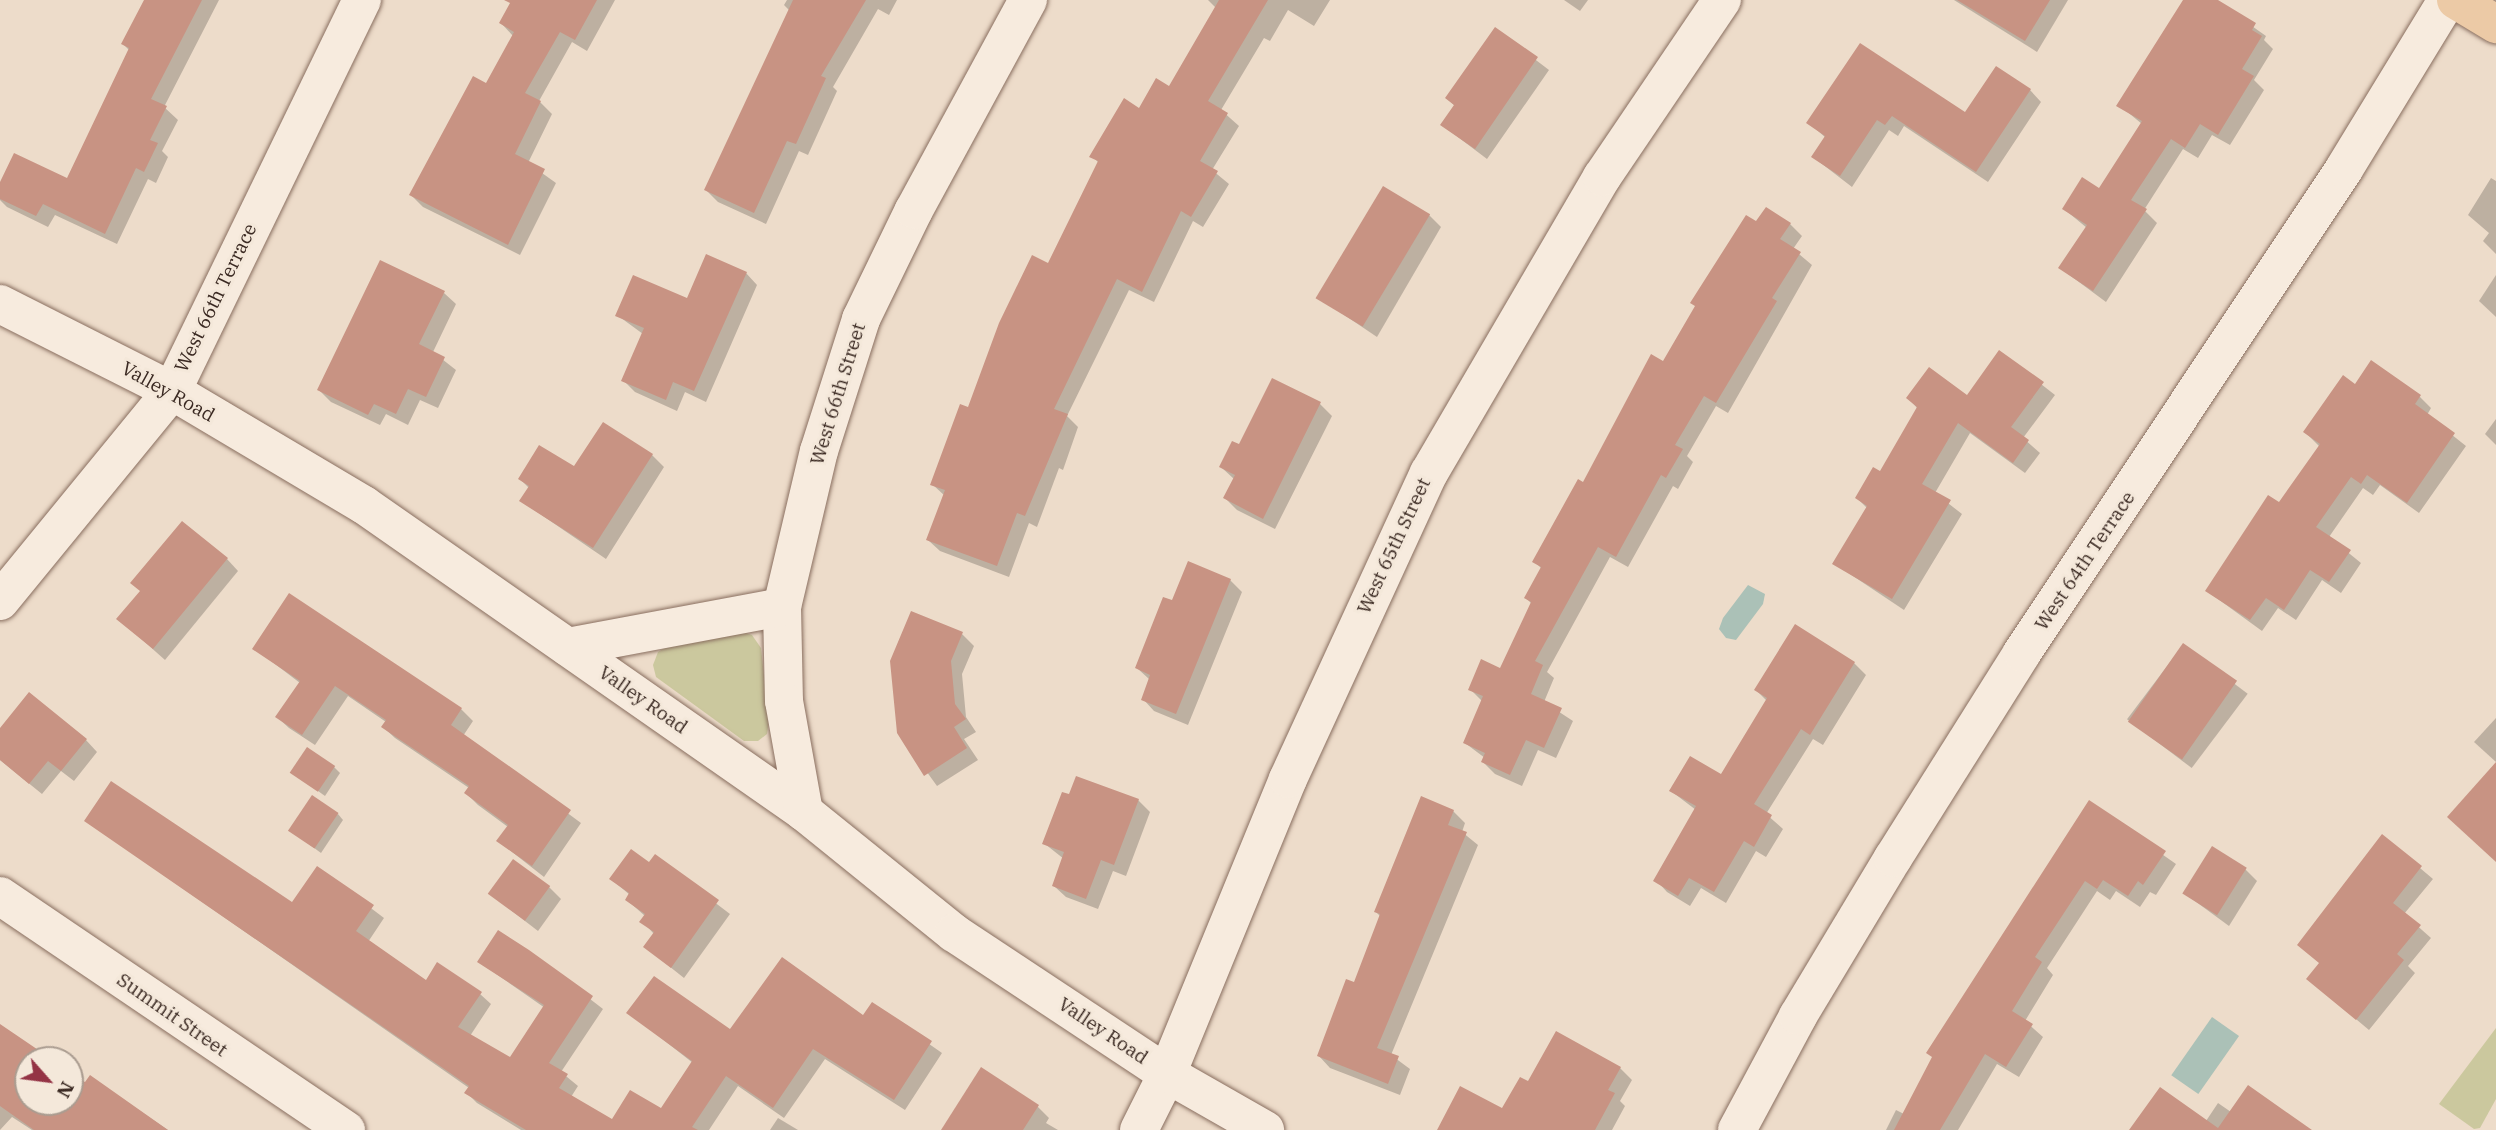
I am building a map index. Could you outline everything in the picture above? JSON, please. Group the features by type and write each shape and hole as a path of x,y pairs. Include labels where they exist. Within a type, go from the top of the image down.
{"main road":[{"path":"2456,0 2496,24"}],"street":[{"name":"West 66th Terrace","path":"0,601 172,391 362,0"},
{"name":"West 66th Street","path":"804,812 784,701 782,607 819,451 861,319 914,210 1028,0"},
{"name":"West 65th Street","path":"1139,1130 1167,1074 1288,779 1429,473 1602,177 1722,0"},
{"name":"West 64th Terrace","path":"1737,1130 1798,1016 1956,758 2344,169 2447,0"},
{"name":"Valley Road","path":"0,303 172,391 364,505 804,812 954,933 1167,1074 1265,1130"},
{"path":"568,648 782,607"},
{"name":"Summit Street","path":"0,895 346,1130"}],"shaded area":[{"path":"1748,585 1765,594 1763,604 1736,640 1726,638 1719,629 1723,618"},
{"path":"740,631 752,635 761,648 769,721 767,734 758,741 744,741 656,677 653,665 658,652 666,647"},
{"path":"2212,1017 2239,1036 2198,1094 2171,1075"},
{"path":"2496,1028 2496,1099 2480,1128 2474,1129 2439,1104"}],"building":[{"path":"144,0 202,0 151,99 167,106 150,140 158,143 144,172 136,168 105,234 43,204 36,216 0,199 0,182 14,153 67,178 129,48 121,44"},
{"path":"504,0 597,0 575,40 560,32 525,93 541,101 515,154 545,169 508,245 409,195 473,76 486,83 514,32 499,23 510,3"},
{"path":"793,0 866,0 821,76 826,78 796,144 787,141 754,213 704,190"},
{"path":"1219,0 1268,0 1208,101 1228,113 1200,161 1218,171 1191,217 1181,211 1142,292 1117,279 1054,409 1068,414 1025,516 1017,513 997,566 926,540 945,490 930,485 960,404 968,407 999,323 1032,255 1048,263 1098,161 1089,157 1124,98 1139,108 1156,78 1169,86"},
{"path":"1957,0 2050,0 2025,41"},
{"path":"2183,0 2218,0 2256,23 2252,30 2262,36 2242,69 2254,76 2218,135 2200,124 2185,148 2171,139 2131,200 2147,209 2093,291 2058,268 2087,225 2062,209 2082,177 2099,188 2142,121 2116,106"},
{"path":"1495,27 1538,57 1475,149 1440,125 1454,105 1445,98"},
{"path":"1860,43 1965,112 1996,66 2031,89 1976,172 1892,116 1885,125 1877,120 1840,176 1811,157 1825,136 1806,123"},
{"path":"1383,186 1430,214 1363,327 1316,298"},
{"path":"1766,207 1791,223 1780,239 1801,252 1772,298 1777,301 1716,403 1704,396 1675,445 1683,449 1666,478 1661,475 1616,557 1598,547 1535,661 1543,665 1531,694 1562,708 1544,748 1526,740 1510,775 1481,762 1485,753 1463,743 1483,696 1468,690 1481,659 1500,668 1531,602 1524,598 1541,567 1532,562 1578,479 1583,482 1651,354 1663,361 1695,306 1690,303 1746,215 1756,221"},
{"path":"706,254 747,272 694,391 673,382 666,400 621,381 644,328 615,316 633,275 687,298"},
{"path":"380,260 445,291 419,344 445,357 426,397 408,389 396,414 374,404 368,415 317,390"},
{"path":"1999,350 2044,382 2011,427 2029,440 2013,463 1958,423 1922,484 1951,500 1892,599 1832,564 1867,506 1855,498 1873,467 1880,471 1917,407 1906,398 1929,367 1967,395"},
{"path":"2371,360 2421,395 2415,404 2455,433 2407,503 2367,475 2361,484 2351,477 2316,527 2351,550 2329,582 2310,570 2284,610 2266,598 2250,620 2205,591 2268,495 2279,502 2320,444 2303,432 2343,375 2355,384"},
{"path":"1272,378 1321,402 1263,519 1223,498 1235,475 1219,467 1232,441 1239,444"},
{"path":"603,422 653,454 593,548 519,501 529,486 518,479 539,445 574,466"},
{"path":"182,521 228,558 153,649 116,619 140,591 130,583"},
{"path":"1188,561 1231,579 1176,714 1141,700 1150,675 1135,668 1163,597 1172,600"},
{"path":"289,593 462,708 451,725 571,810 532,866 496,841 508,825 464,793 469,786 381,727 386,720 335,686 302,735 275,717 300,681 252,649"},
{"path":"911,611 963,632 951,661 955,704 966,719 954,727 967,748 924,776 897,733 890,661"},
{"path":"1795,624 1855,662 1810,735 1801,729 1754,804 1772,815 1754,847 1744,841 1714,892 1689,878 1678,896 1653,881 1696,806 1669,791 1690,756 1721,774 1767,698 1754,690"},
{"path":"2183,643 2237,681 2182,759 2128,722"},
{"path":"29,692 87,739 61,771 48,761 29,784 0,760 0,728"},
{"path":"307,747 335,766 318,792 290,773"},
{"path":"2496,762 2496,862 2447,817"},
{"path":"1076,776 1139,799 1114,865 1101,860 1086,899 1052,886 1064,852 1042,844 1062,792 1069,794"},
{"path":"111,781 292,902 317,866 374,905 356,931 426,980 437,962 482,992 458,1027 510,1057 544,1005 477,962 498,930 529,950 593,996 549,1063 568,1074 559,1088 612,1119 630,1090 661,1108 692,1061 626,1013 654,976 730,1029 782,957 863,1015 872,1002 932,1041 894,1100 813,1049 773,1108 726,1076 692,1127 698,1130 526,1130 464,1093 469,1086 84,821"},
{"path":"312,795 339,813 314,849 288,831"},
{"path":"1421,796 1454,810 1448,825 1467,832 1377,1048 1399,1056 1388,1084 1317,1056 1346,979 1354,982 1380,914 1374,912"},
{"path":"2089,800 2166,851 2143,885 2138,881 2128,896 2103,880 2097,889 2085,881 2035,957 2042,962 2012,1011 2033,1024 2006,1067 1985,1054 1940,1130 1894,1130 1932,1057 1926,1053"},
{"path":"2382,834 2422,866 2393,903 2421,925 2397,954 2404,960 2356,1020 2306,979 2319,963 2297,945"},
{"path":"2212,846 2247,868 2217,915 2182,893"},
{"path":"631,849 649,862 655,854 719,900 671,968 643,947 654,932 639,922 645,914 625,900 629,893 609,879"},
{"path":"513,859 550,886 525,921 488,894"},
{"path":"0,1024 32,1046 14,1046 14,1116 0,1106"},
{"path":"1556,1031 1621,1067 1608,1090 1615,1093 1595,1130 1437,1130 1460,1086 1502,1108 1520,1077 1528,1081"},
{"path":"981,1067 1039,1105 1023,1130 941,1130"},
{"path":"90,1075 168,1130 34,1130 14,1116 84,1116 84,1081"},
{"path":"2248,1085 2312,1130 2129,1130 2160,1087 2218,1128"}]}
